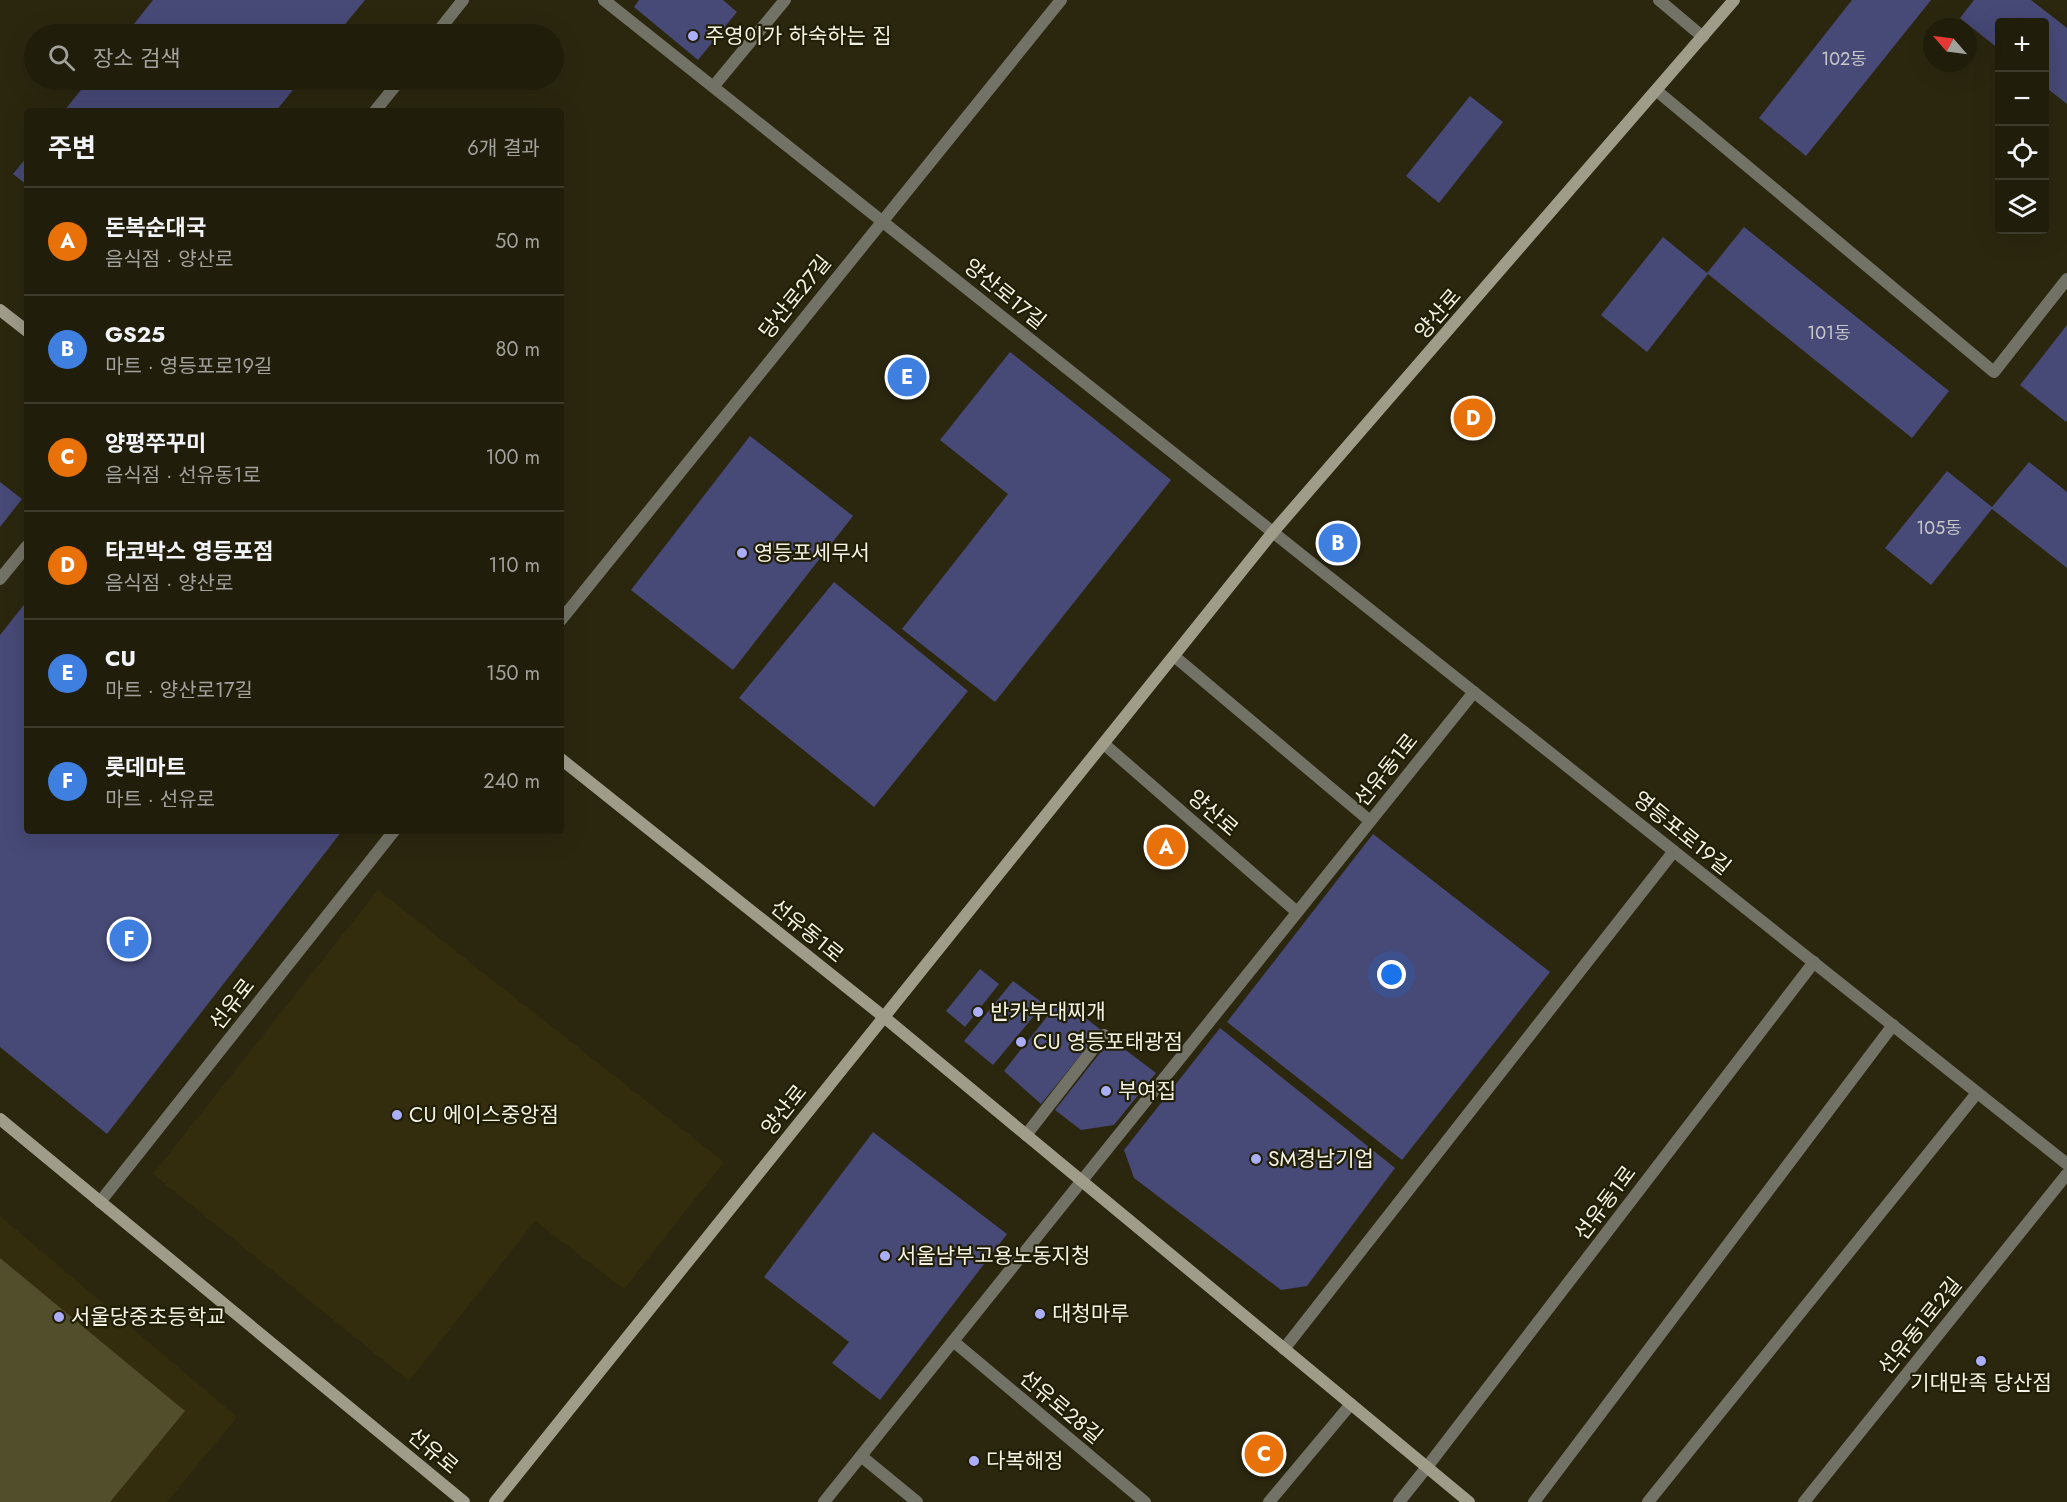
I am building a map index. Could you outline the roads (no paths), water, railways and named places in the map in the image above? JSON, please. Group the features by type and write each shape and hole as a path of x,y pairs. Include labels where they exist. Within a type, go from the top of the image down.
{"street":[{"path":"444,24 463,0"},
{"name":"양산로17길","path":"604,0 1273,532"},
{"path":"713,87 785,0"},
{"name":"당산로27길","path":"564,616 1061,0"},
{"path":"1659,0 1703,37"},
{"name":"양산로","path":"495,1502 1273,532 1658,91 1734,0"},
{"path":"377,108 392,90"},
{"path":"1658,91 1994,372 2067,279"},
{"path":"0,310 24,329"},
{"name":"영등포로19길","path":"1273,532 2067,1164"},
{"path":"0,579 24,550"},
{"path":"1174,656 1370,821"},
{"name":"선유동1로","path":"1081,1181 1474,692"},
{"name":"양산로","path":"1104,744 1297,912"},
{"name":"선유동1로","path":"564,761 884,1017 1469,1502"},
{"name":"선유로","path":"100,1202 392,834"},
{"path":"1284,1349 1674,851"},
{"name":"선유동1로","path":"1399,1502 1814,962"},
{"path":"1534,1502 1893,1025"},
{"path":"1026,1135 1104,1035"},
{"path":"1648,1502 1977,1092"},
{"name":"선유로","path":"0,1119 464,1502"},
{"name":"선유동1로2길","path":"1804,1502 2067,1174"},
{"path":"824,1502 1081,1181"},
{"name":"선유로28길","path":"953,1341 1145,1502"},
{"path":"1269,1502 1351,1404"},
{"path":"861,1456 917,1502"}],"place":[{"name":"주영이가 하숙하는 집","path":"693,36"},
{"name":"CU","path":"907,377"},
{"name":"타코박스 영등포점","path":"1473,418"},
{"name":"GS25","path":"1338,543"},
{"name":"영등포세무서","path":"742,553"},
{"name":"돈복순대국","path":"1166,847"},
{"name":"롯데마트","path":"129,939"},
{"name":"반카부대찌개","path":"978,1012"},
{"name":"CU 영등포태광점","path":"1021,1042"},
{"name":"부여집","path":"1106,1091"},
{"name":"CU 에이스중앙점","path":"397,1115"},
{"name":"SM경남기업","path":"1256,1159"},
{"name":"서울남부고용노동지청","path":"885,1256"},
{"name":"대청마루","path":"1040,1314"},
{"name":"서울당중초등학교","path":"59,1317"},
{"name":"기대만족 당산점","path":"1981,1361"},
{"name":"양평쭈꾸미","path":"1264,1454"},
{"name":"다복해정","path":"974,1461"}]}
